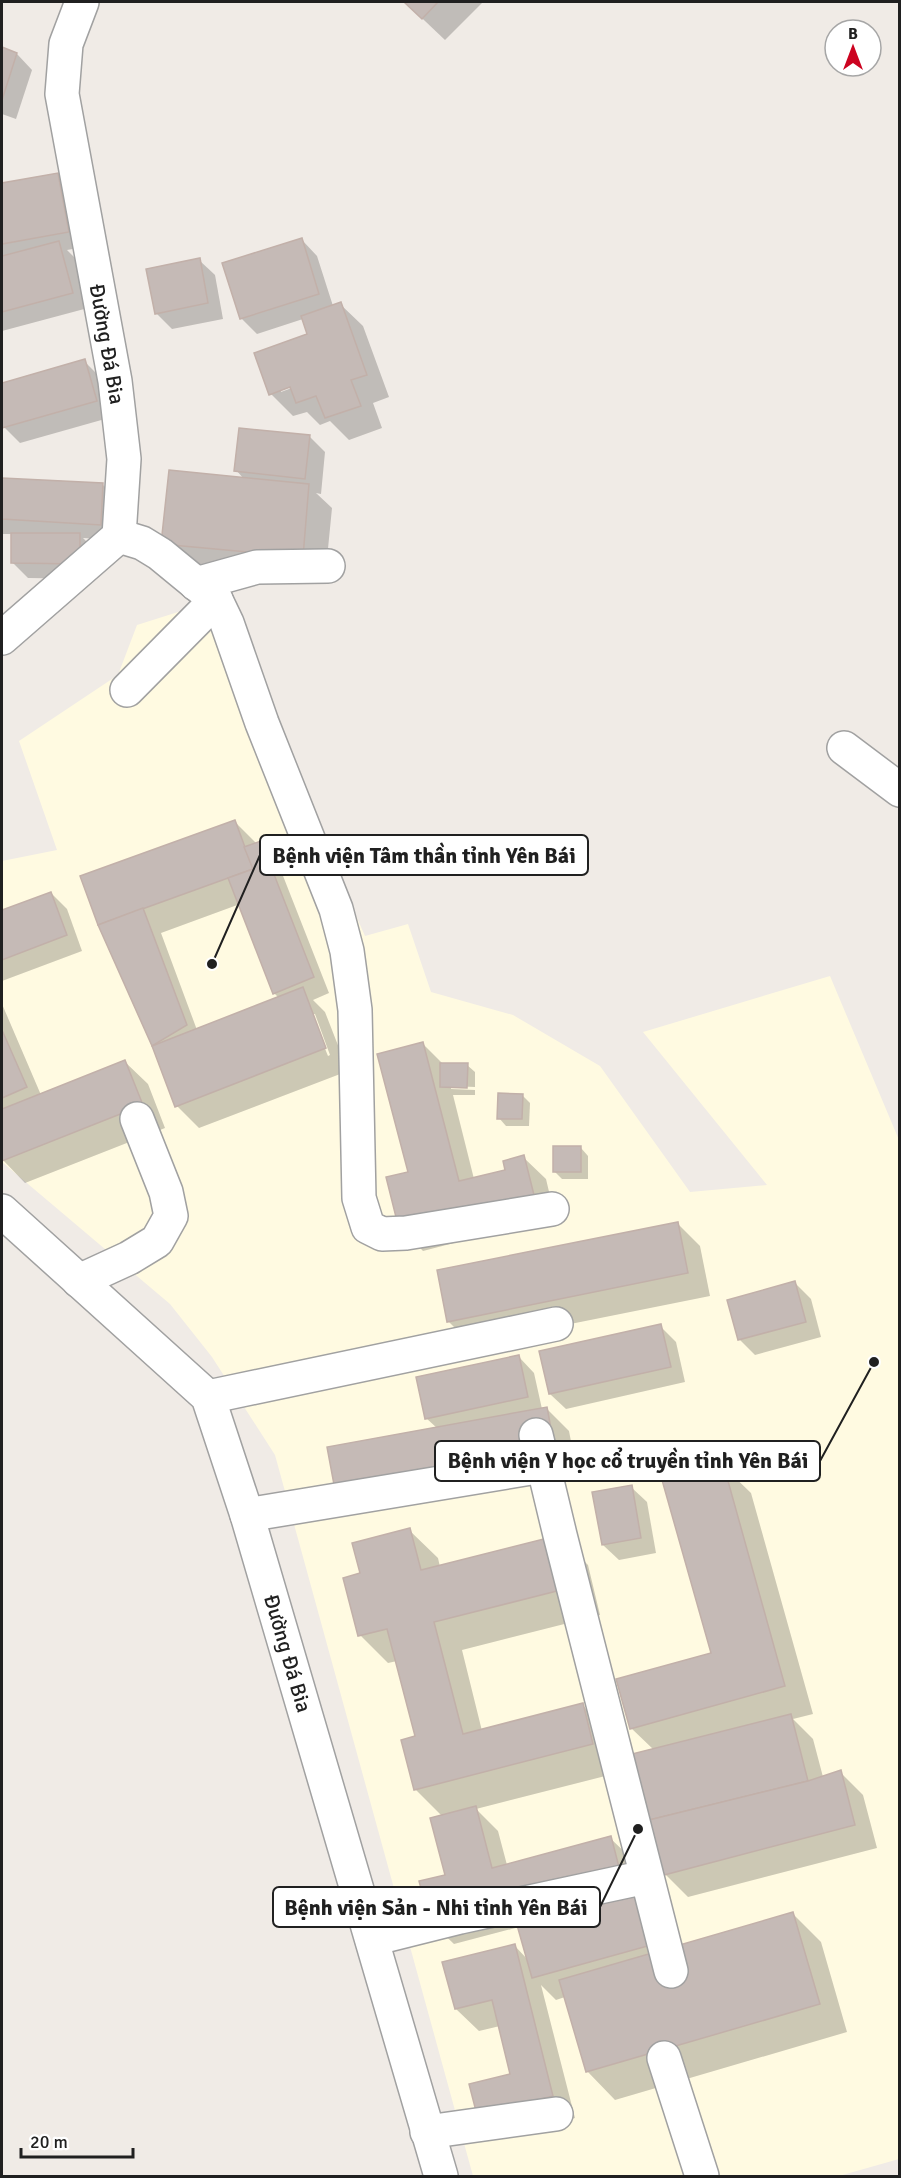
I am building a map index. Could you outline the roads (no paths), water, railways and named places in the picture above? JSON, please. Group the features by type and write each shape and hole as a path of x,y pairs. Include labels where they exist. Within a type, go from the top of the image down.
{"street":[{"name":"Đường Đá Bia","path":"82,2 66,44 62,94 115,381 124,459 118,536"},
{"path":"2,638 118,536 142,543 160,554 206,592 227,623 262,723 336,909 347,951 355,1010 359,1198 368,1227 382,1234 406,1233 552,1209"},
{"path":"127,690 206,592 257,567 328,566"},
{"path":"844,748 900,790"},
{"path":"79,1281 129,1258 157,1241 171,1216 166,1192 136,1119"},
{"name":"Đường Đá Bia","path":"2,1211 208,1397 247,1515 441,2176"},
{"path":"208,1397 556,1324"},
{"path":"536,1435 670,1971"},
{"path":"247,1515 543,1466"},
{"path":"372,1939 460,1917 632,1880"},
{"path":"664,2058 702,2176"},
{"path":"427,2132 556,2114"}],"place":[{"name":"Bệnh viện Tâm thần tỉnh Yên Bái","path":"212,964"},
{"name":"Bệnh viện Y học cổ truyền tỉnh Yên Bái","path":"874,1362"},
{"name":"Bệnh viện Sản - Nhi tỉnh Yên Bái","path":"638,1829"}]}
